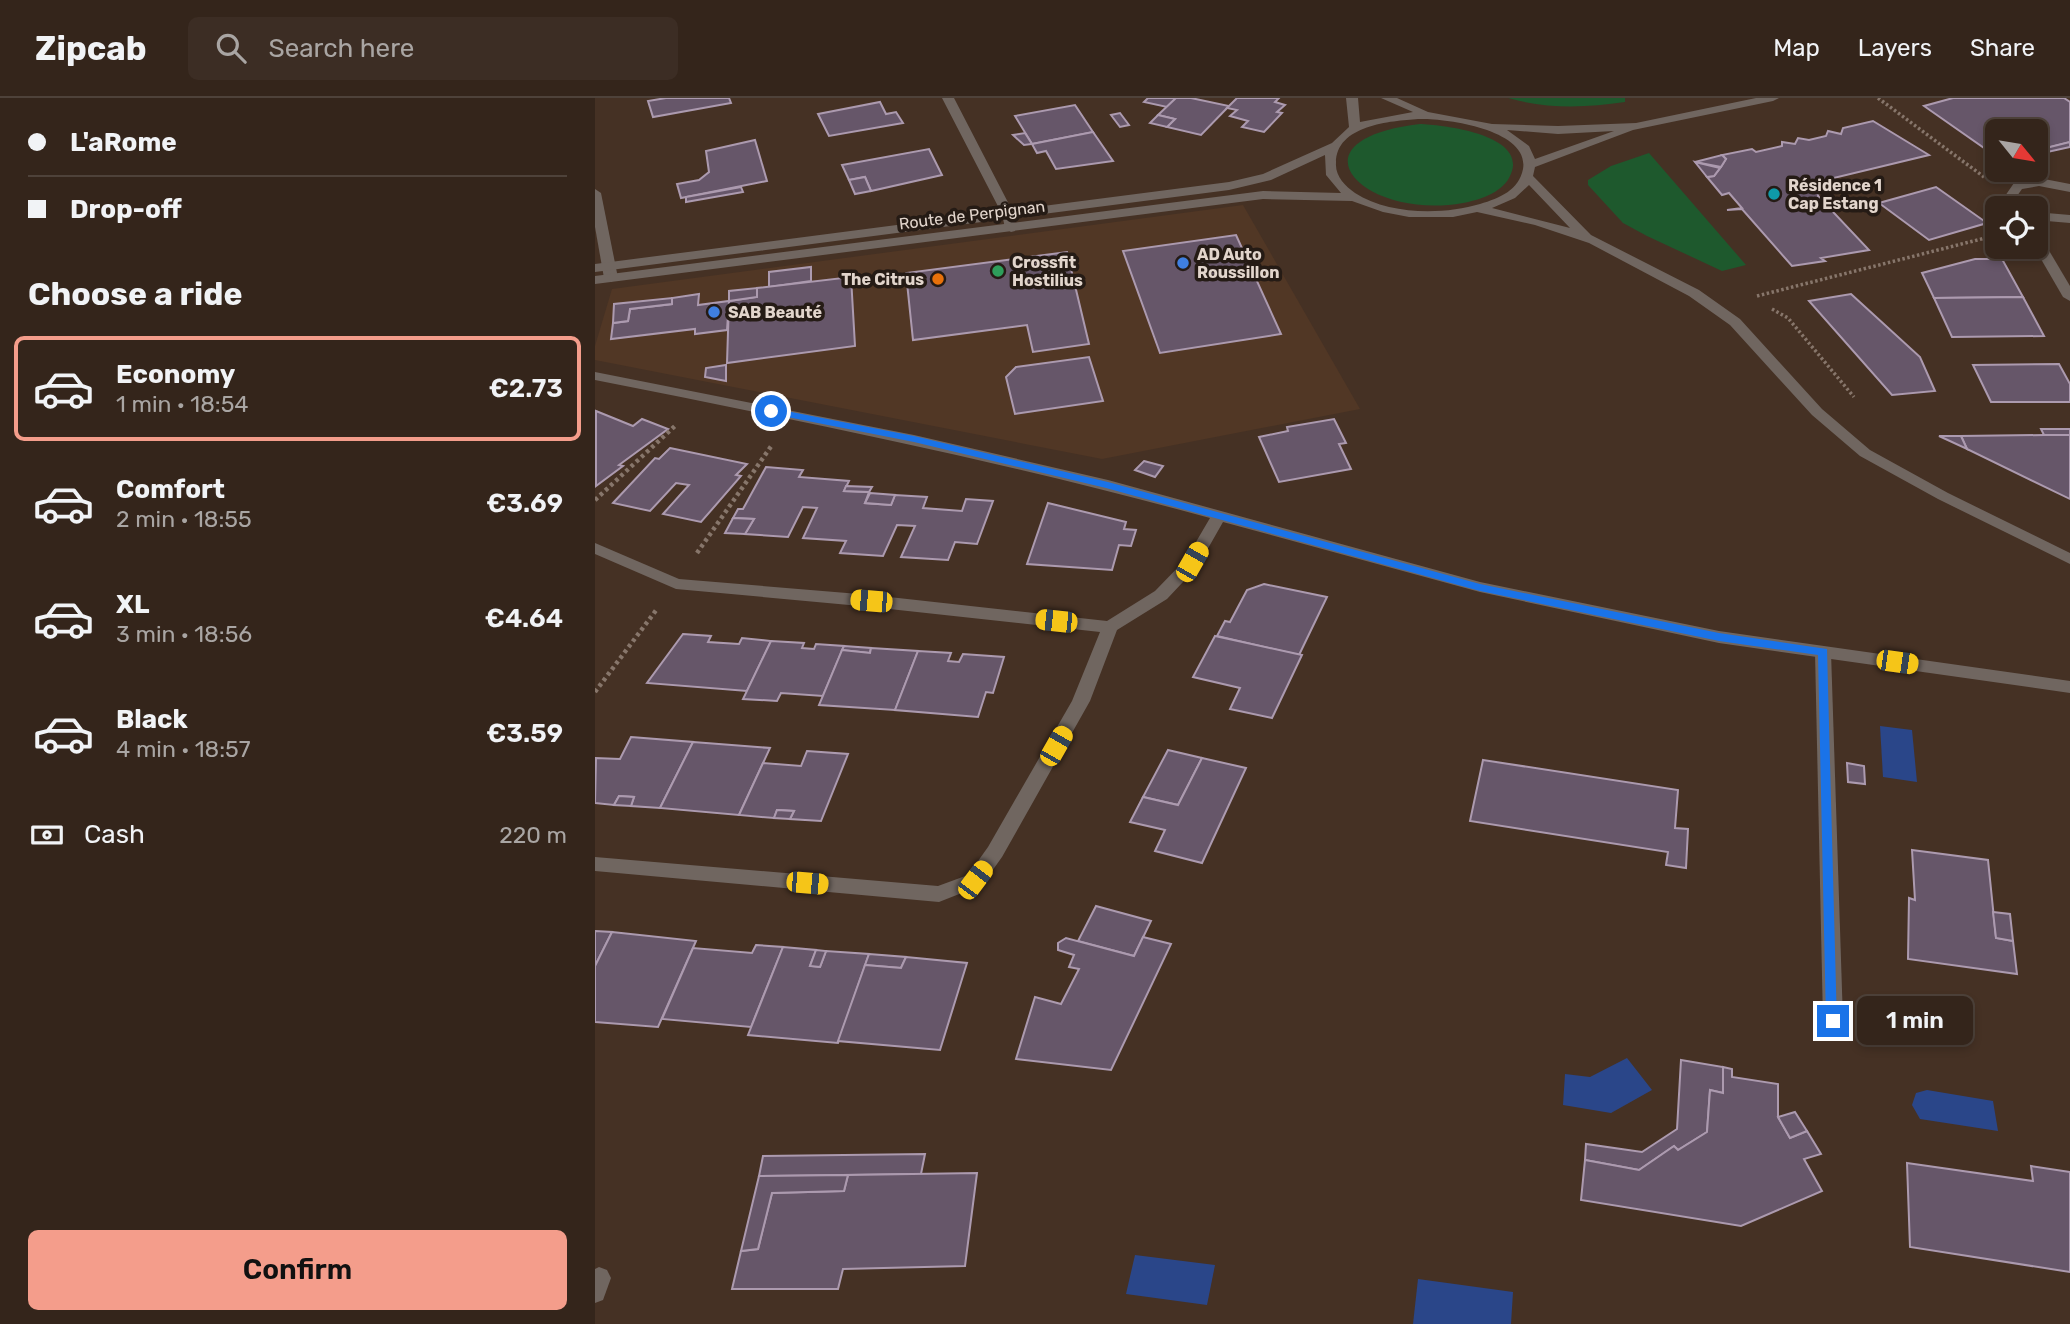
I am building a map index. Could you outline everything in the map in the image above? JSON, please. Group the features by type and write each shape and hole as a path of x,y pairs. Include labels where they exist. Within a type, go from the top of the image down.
{"street":[{"path":"947,98 1010,221"},
{"path":"1352,98 1355,129 1377,121 1430,115 1461,118 1488,125 1558,130 1636,126 1773,98"},
{"path":"1387,98 1430,115"},
{"path":"1336,145 1329,158 1330,172 1338,185 1354,197 1381,208 1412,214 1446,214 1478,209 1501,201 1518,190 1528,171 1529,159 1521,146 1508,135 1488,125"},
{"path":"1528,171 1636,126"},
{"name":"Route de Perpignan","path":"1010,221 1267,177 1336,145 1355,129"},
{"path":"1528,171 1562,215 1594,240 1694,293 1735,322 1817,412 1865,453 1943,496 2069,559"},
{"path":"2048,180 2070,175"},
{"path":"2017,196 2018,186 2039,182 2070,188"},
{"path":"595,193 610,272"},
{"name":"Route de Perpignan","path":"595,280 610,272 1010,221 1263,195 1354,197"},
{"path":"1478,209 1538,222 1594,240"},
{"path":"2048,217 2070,219"},
{"path":"2048,259 2070,297"},
{"name":"Route de Perpignan","path":"595,268 610,272"},
{"path":"595,376 927,442 1108,485 1480,587 1719,637 2070,687"},
{"path":"595,864 939,894 975,880 995,852 1081,701 1109,627 1161,595 1192,562 1219,516"},
{"path":"595,548 676,584 871,601 1109,627"},
{"path":"1823,652 1833,1021"},
{"path":"2033,682 2070,675"}],"path":[{"path":"1878,98 2005,196"},
{"path":"1751,297 1985,238"},
{"path":"690,564 792,415"},
{"path":"595,500 660,440"},
{"path":"595,692 660,605"}],"shaded area":[{"path":"1243,205 1360,409 1102,459 595,360 595,346 612,289"}],"green space":[{"path":"1508,98 1625,98 1625,102 1566,106"},
{"path":"1420,124 1465,130 1498,142 1509,152 1513,163 1509,178 1501,188 1482,198 1463,203 1427,205 1395,200 1370,190 1353,176 1348,161 1355,146 1379,133"},
{"path":"1649,153 1746,265 1722,271 1647,236 1623,223 1588,185 1588,180 1611,166"}],"water":[{"path":"1880,726 1912,730 1917,782 1883,777"},
{"path":"1627,1058 1652,1090 1611,1113 1563,1105 1565,1074 1590,1077"},
{"path":"1927,1090 1993,1101 1998,1131 1920,1119 1912,1105 1916,1093"},
{"path":"1135,1255 1215,1265 1207,1305 1126,1294"},
{"path":"1418,1279 1513,1292 1511,1324 1413,1324"}],"building":[{"path":"666,98 729,98 731,103 653,117 648,101"},
{"path":"1148,98 1176,98 1167,107 1144,102"},
{"path":"1176,98 1191,98 1229,106 1201,135 1167,127 1175,119 1158,115"},
{"path":"1237,98 1279,98 1275,102 1285,105 1277,112 1282,113 1264,132 1242,127 1248,121 1230,116 1237,110 1227,108"},
{"path":"1953,98 2064,98 2070,102 2070,142 2048,148 2048,119 1985,119 1985,149 1924,106"},
{"path":"880,102 886,114 896,112 903,123 829,136 818,114"},
{"path":"1075,105 1093,132 1032,144 1015,116"},
{"path":"1120,113 1129,125 1120,127 1111,115"},
{"path":"1158,115 1175,119 1167,127 1150,123"},
{"name":"Résidence 1 Cap Estang","path":"1873,121 1929,155 1821,181 1818,196 1869,250 1821,258 1825,261 1792,266 1742,209 1727,210 1742,208 1729,193 1722,195 1707,177 1714,176 1720,168 1695,162 1721,167 1726,159 1722,155 1752,149 1756,152 1782,146 1782,142 1795,144 1798,138 1809,140 1826,136 1828,131 1841,134 1843,128"},
{"path":"1093,132 1113,161 1056,169 1046,151 1037,153 1032,144"},
{"path":"1025,133 1032,144 1024,145 1013,135"},
{"path":"755,140 767,181 681,198 677,184 699,180 709,172 706,151"},
{"path":"2070,142 2070,147 2048,152 2048,148"},
{"path":"929,149 942,175 871,191 865,177 849,180 842,165"},
{"path":"1722,155 1726,159 1721,167 1695,162"},
{"path":"1695,162 1720,168 1714,176 1707,177"},
{"path":"865,177 871,191 855,194 849,180"},
{"path":"741,187 743,192 686,202 686,197"},
{"path":"1936,187 1985,224 1929,240 1879,203"},
{"path":"1236,235 1281,334 1160,353 1123,251"},
{"path":"1067,252 1089,344 1033,352 1027,325 913,340 906,273"},
{"path":"1975,259 2002,259 2023,297 1934,298 1922,273"},
{"path":"811,267 811,281 769,287 769,272"},
{"path":"851,277 855,346 727,363 729,301 757,297 757,288"},
{"path":"757,288 757,297 729,301 729,291"},
{"path":"699,294 698,305 729,301 727,330 695,334 695,329 611,339 613,323 628,321 630,309 672,304 672,298"},
{"path":"1851,294 1920,357 1935,391 1892,395 1809,301"},
{"path":"2023,297 2044,336 1952,337 1934,298"},
{"path":"672,298 672,304 630,309 628,321 613,323 614,304"},
{"path":"1089,357 1103,401 1015,414 1006,377 1016,367"},
{"path":"2059,364 2070,384 2070,402 1991,402 1973,365"},
{"path":"726,365 726,381 705,377 706,368"},
{"path":"596,411 633,426 642,419 668,429 619,465 623,466 596,486"},
{"path":"1334,419 1346,443 1339,444 1351,469 1279,482 1259,437 1288,431 1287,427"},
{"path":"2041,429 2070,429 2070,435 2044,435"},
{"path":"2070,435 2070,499 1967,449 1961,436"},
{"path":"1939,436 1961,436 1967,449"},
{"path":"670,448 747,464 736,475 741,476 701,522 663,514 689,485 676,483 650,511 613,503 655,458 659,459"},
{"path":"1144,461 1163,466 1155,477 1135,470"},
{"path":"766,467 803,470 799,477 849,481 844,491 869,492 865,503 891,505 895,495 927,497 923,508 962,511 966,499 993,501 977,544 955,542 948,560 901,557 915,526 897,525 883,556 840,553 846,541 803,538 817,508 803,507 788,537 745,534 754,519 733,518 738,509 743,509"},
{"path":"846,486 872,487 869,492 844,491"},
{"path":"870,493 895,495 891,505 865,503"},
{"path":"1048,503 1126,522 1124,529 1136,530 1131,546 1119,545 1112,570 1027,564"},
{"path":"733,518 754,519 745,534 725,533"},
{"path":"1264,584 1327,597 1299,655 1217,636 1225,621 1230,622 1247,590"},
{"path":"683,634 711,636 708,642 739,644 742,638 771,641 747,691 647,683"},
{"path":"1215,636 1302,655 1272,718 1230,709 1240,688 1193,677"},
{"path":"771,641 804,643 802,648 814,649 816,644 844,646 823,696 781,693 777,701 743,699"},
{"path":"844,646 871,648 870,653 842,650"},
{"path":"871,648 918,651 895,710 819,705 842,650 870,653"},
{"path":"918,651 951,653 948,661 959,662 963,654 1004,657 993,693 986,692 978,717 895,710"},
{"path":"631,737 693,742 660,808 631,806 634,797 619,796 614,805 595,803 596,758 620,759"},
{"path":"693,742 770,748 739,815 660,808"},
{"path":"1168,750 1202,758 1178,805 1143,797"},
{"path":"807,751 848,754 821,821 790,819 794,811 777,810 774,818 739,815 763,763 801,766"},
{"path":"1202,758 1246,768 1202,863 1155,851 1165,830 1130,822 1143,797 1178,805"},
{"path":"1483,760 1678,790 1675,828 1688,829 1686,868 1666,865 1668,852 1470,821"},
{"path":"1847,763 1864,766 1865,784 1848,782"},
{"path":"619,796 634,797 631,806 614,805"},
{"path":"777,810 794,811 790,819 774,818"},
{"path":"1912,850 1988,860 1996,938 2013,941 2017,974 1908,959 1909,898 1915,900"},
{"path":"1096,906 1151,921 1134,956 1078,941"},
{"path":"1993,912 2010,914 2013,941 1996,938"},
{"path":"595,931 612,932 595,966"},
{"path":"612,932 696,941 658,1027 595,1022 595,966"},
{"path":"1143,937 1171,944 1111,1070 1016,1059 1035,997 1061,1004 1079,969 1069,967 1074,955 1058,950 1058,943 1066,938 1134,956"},
{"path":"756,945 783,947 751,1027 662,1019 693,948 752,953"},
{"path":"783,947 816,950 810,966 820,967 826,951 869,954 838,1043 748,1035"},
{"path":"816,950 826,951 820,967 810,966"},
{"path":"869,954 906,957 901,968 865,965"},
{"path":"906,957 967,963 940,1050 838,1041 865,965 901,968"},
{"path":"1681,1060 1723,1067 1723,1093 1710,1090 1707,1132 1678,1150 1674,1146 1639,1170 1585,1160 1586,1144 1642,1152 1677,1129"},
{"path":"1723,1067 1732,1069 1732,1077 1778,1084 1778,1117 1790,1138 1807,1131 1821,1154 1804,1159 1822,1191 1741,1226 1581,1200 1585,1160 1639,1170 1674,1146 1678,1150 1707,1132 1710,1090 1723,1093"},
{"path":"1795,1112 1807,1131 1790,1138 1778,1117"},
{"path":"925,1154 921,1174 759,1176 763,1156"},
{"path":"1907,1163 2033,1181 2031,1166 2070,1172 2070,1272 1910,1247"},
{"path":"977,1173 965,1266 843,1269 838,1289 732,1289 741,1251 758,1249 772,1193 844,1191 848,1175"},
{"path":"848,1175 844,1191 772,1193 758,1249 741,1251 759,1176"}],"place":[{"name":"Résidence 1 Cap Estang","path":"1774,194"},
{"name":"AD Auto Roussillon","path":"1183,263"},
{"name":"Crossfit Hostilius","path":"998,271"},
{"name":"The Citrus","path":"938,279"},
{"name":"SAB Beauté","path":"714,312"}],"route":[{"path":"771,411 914,439 1108,485 1480,587 1719,637 1823,652 1833,1021"}]}
